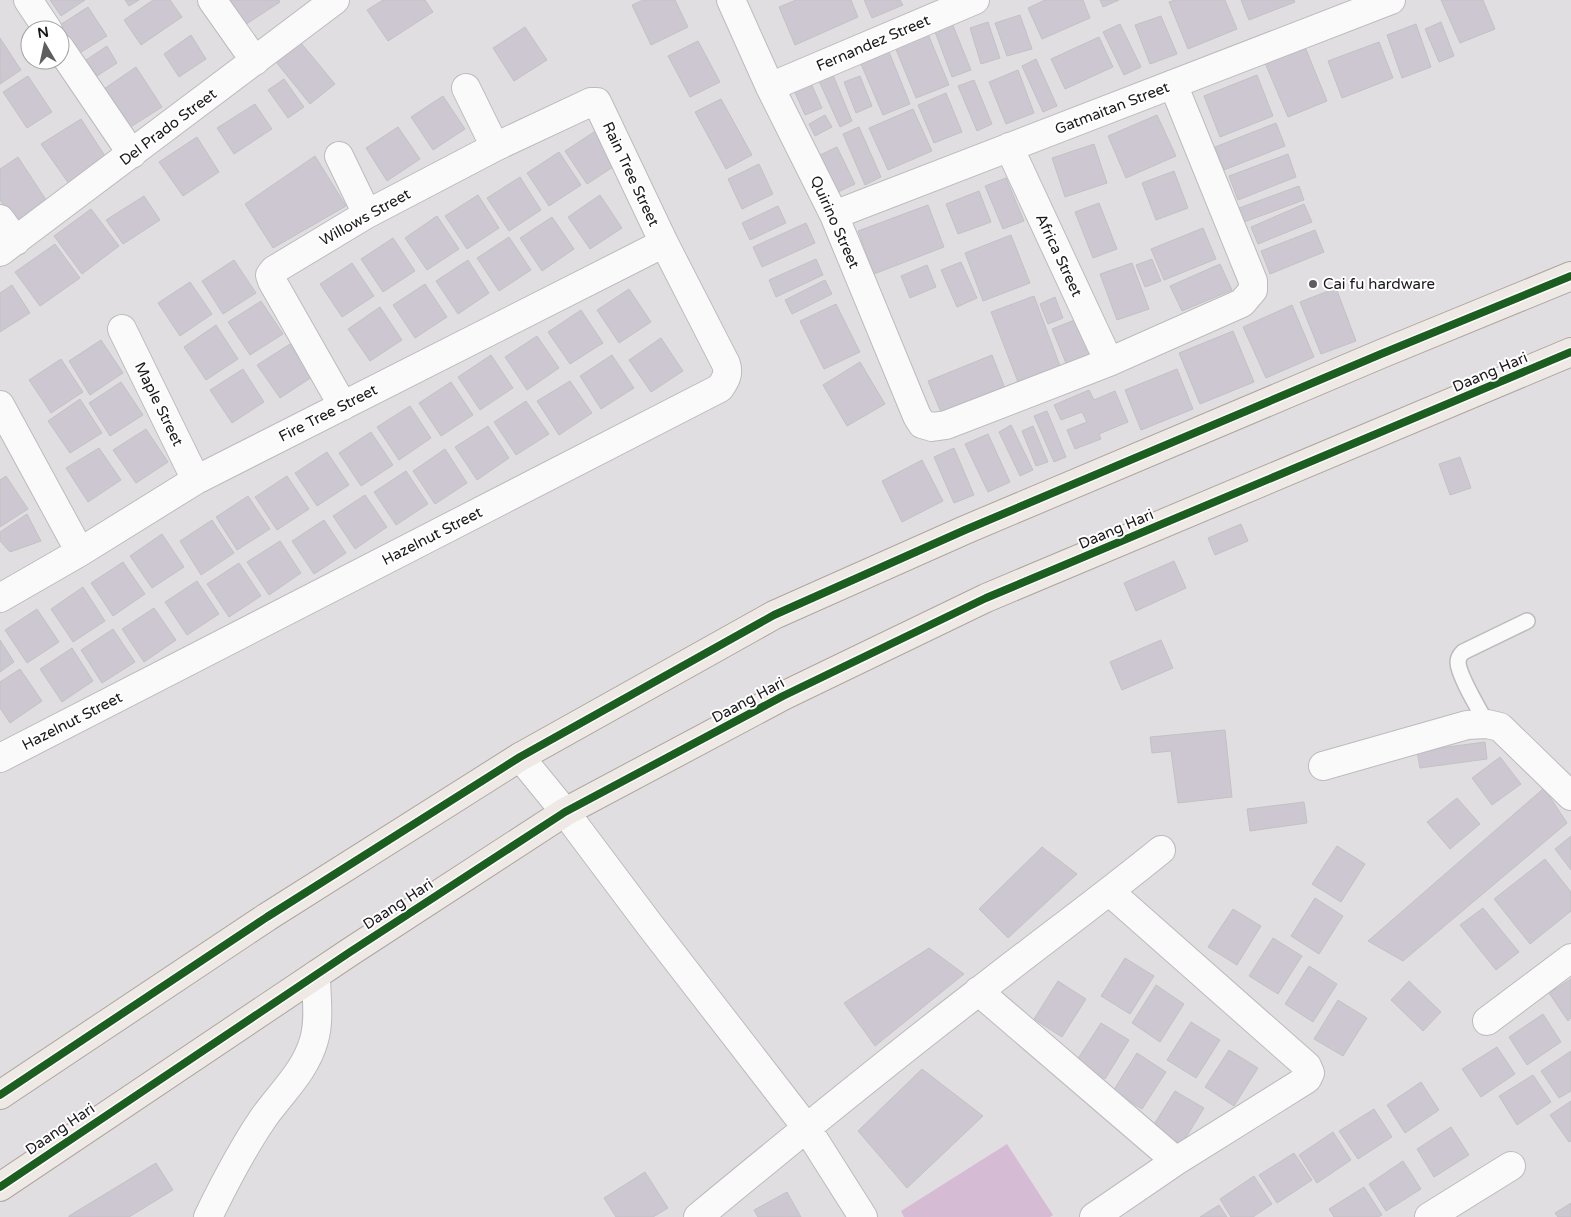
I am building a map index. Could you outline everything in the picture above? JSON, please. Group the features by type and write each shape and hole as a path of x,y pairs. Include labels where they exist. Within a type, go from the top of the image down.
{"main road":[{"path":"0,1095 267,917 520,757 774,615 984,522 1372,357 1571,276"},
{"name":"Daang Hari","path":"0,1187 316,975 565,812 783,696 986,598 1571,352"}],"street":[{"path":"28,0 41,20"},
{"path":"212,0 255,61"},
{"name":"Del Prado Street","path":"8,246 335,0"},
{"name":"Quirino Street","path":"731,0 770,87 834,215 917,416 922,424 932,427 946,425 1109,362"},
{"name":"Fernandez Street","path":"770,87 975,0"},
{"name":"Gatmaitan Street","path":"834,215 1010,148 1375,3"},
{"path":"70,63 132,154"},
{"path":"1109,362 1242,303 1253,290 1253,281 1173,84"},
{"path":"466,88 495,147"},
{"name":"Willows Street","path":"343,406 272,281 270,275 274,270 368,214 495,147 591,102 594,101 599,105"},
{"name":"Rain Tree Street","path":"599,105 664,243"},
{"name":"Africa Street","path":"1010,148 1109,362"},
{"path":"339,156 368,214"},
{"path":"0,219 8,246"},
{"name":"Fire Tree Street","path":"0,598 80,552 196,480 664,243"},
{"name":"Hazelnut Street","path":"0,758 720,388 728,372 726,364 664,243"},
{"name":"Maple Street","path":"122,329 196,480"},
{"path":"0,405 80,552"},
{"path":"1323,766 1467,726 1487,724 1500,727 1571,796"},
{"path":"520,757 565,812 806,1127 863,1217"},
{"path":"698,1217 806,1127 978,992 1110,892 1161,850"},
{"path":"1094,1217 1176,1161 1307,1080 1310,1073 1307,1066 1110,892"},
{"path":"1487,1021 1571,958"},
{"path":"208,1217 238,1157 308,1056 315,1038 317,1020 316,975"},
{"path":"978,992 1176,1161"},
{"path":"1429,1217 1511,1166"}],"lane":[{"path":"1487,724 1460,674 1459,657 1463,652 1527,621"}],"shaded area":[{"path":"1007,1144 1053,1215 1050,1217 904,1217 901,1211"}],"building":[{"path":"50,0 85,0 61,16"},
{"path":"125,0 139,0 129,6"},
{"path":"153,0 170,0 182,17 141,45 124,20"},
{"path":"229,0 279,0 280,2 245,25"},
{"path":"383,0 425,0 433,12 388,41 367,10"},
{"path":"643,0 675,0 688,27 651,45 632,5"},
{"path":"796,0 851,0 858,17 795,45 779,7"},
{"path":"864,0 900,0 903,5 872,18"},
{"path":"1045,0 1083,0 1090,18 1042,39 1028,8"},
{"path":"1100,0 1119,0 1103,7"},
{"path":"1175,0 1225,0 1237,29 1188,49 1169,2"},
{"path":"1241,0 1294,0 1295,2 1249,20"},
{"path":"1441,0 1483,0 1495,29 1460,43"},
{"path":"88,7 107,36 78,54 70,41 70,20 68,20"},
{"path":"1020,15 1032,49 1007,56 995,23"},
{"path":"1161,16 1177,54 1150,64 1135,25"},
{"path":"988,22 1000,58 981,64 970,28"},
{"path":"1441,22 1454,56 1439,62 1425,29"},
{"path":"952,23 971,70 952,77 934,29"},
{"path":"1120,24 1141,67 1124,75 1103,32"},
{"path":"1416,24 1431,67 1402,78 1387,35"},
{"path":"525,27 547,60 514,81 493,48"},
{"path":"928,34 949,85 916,98 895,47"},
{"path":"191,35 206,59 179,77 164,54"},
{"path":"1099,37 1113,67 1065,89 1051,59"},
{"path":"0,38 21,70 0,84"},
{"path":"698,41 720,82 690,97 668,56"},
{"path":"1379,42 1393,78 1342,98 1328,61"},
{"path":"301,43 335,84 310,104 276,62"},
{"path":"107,46 117,63 97,76 86,60"},
{"path":"1305,47 1327,101 1288,117 1265,63"},
{"path":"889,52 910,104 883,115 861,64"},
{"path":"1036,59 1057,106 1043,112 1022,66"},
{"path":"136,67 162,107 129,128 104,89"},
{"path":"1018,70 1034,113 1006,124 989,82"},
{"path":"833,75 852,121 840,127 819,81"},
{"path":"1257,75 1273,116 1220,137 1204,96"},
{"path":"28,76 52,112 27,128 3,92"},
{"path":"860,76 872,106 856,113 844,82"},
{"path":"284,79 304,107 288,118 268,90"},
{"path":"974,80 992,124 977,131 958,86"},
{"path":"810,81 822,108 805,115 793,88"},
{"path":"946,93 962,132 934,143 918,105"},
{"path":"443,96 465,129 433,150 411,117"},
{"path":"721,99 752,155 726,169 695,112"},
{"path":"255,104 272,129 234,154 217,128"},
{"path":"913,109 932,151 888,170 869,128"},
{"path":"825,115 832,127 815,136 809,124"},
{"path":"1157,115 1176,156 1126,178 1108,136"},
{"path":"81,119 107,159 69,184 41,144"},
{"path":"1276,123 1285,146 1224,170 1215,147"},
{"path":"398,127 420,159 387,181 366,148"},
{"path":"859,127 881,177 865,185 843,134"},
{"path":"597,130 619,163 587,184 565,151"},
{"path":"197,137 219,172 183,196 159,162"},
{"path":"1094,144 1107,183 1065,197 1052,158"},
{"path":"837,147 855,184 836,193 818,156"},
{"path":"559,152 581,185 549,206 527,173"},
{"path":"1288,154 1296,177 1238,200 1229,176"},
{"path":"315,156 346,206 273,248 245,204"},
{"path":"18,157 48,203 16,223 0,200 0,169"},
{"path":"759,164 773,194 742,209 728,179"},
{"path":"1174,171 1188,208 1156,220 1142,183"},
{"path":"520,177 541,210 509,231 487,198"},
{"path":"1006,178 1024,221 1003,229 985,186"},
{"path":"1299,186 1304,200 1244,222 1239,208"},
{"path":"979,191 991,222 958,234 946,204"},
{"path":"478,195 499,228 467,249 445,216"},
{"path":"600,195 622,228 590,249 568,217"},
{"path":"144,196 160,220 123,244 106,220"},
{"path":"1099,203 1117,249 1093,258 1075,212"},
{"path":"1304,204 1312,222 1258,244 1251,227"},
{"path":"928,205 944,247 874,274 858,231"},
{"path":"778,206 786,223 750,240 742,223"},
{"path":"91,209 119,246 82,274 54,236"},
{"path":"437,216 459,249 427,270 405,238"},
{"path":"552,217 574,249 542,271 520,238"},
{"path":"806,223 815,243 762,267 753,247"},
{"path":"1203,228 1216,259 1164,280 1151,249"},
{"path":"1315,230 1324,252 1270,274 1261,251"},
{"path":"1011,235 1030,283 983,301 965,253"},
{"path":"509,237 531,270 499,291 477,258"},
{"path":"393,238 415,271 383,292 361,259"},
{"path":"55,244 80,278 40,306 15,272"},
{"path":"816,259 823,275 776,297 769,280"},
{"path":"1152,259 1161,281 1145,287 1136,265"},
{"path":"234,260 256,293 223,314 202,281"},
{"path":"468,260 489,293 458,314 436,281"},
{"path":"961,262 977,298 957,307 941,270"},
{"path":"352,263 374,296 342,317 320,284"},
{"path":"1132,263 1149,309 1117,320 1100,274"},
{"path":"1220,264 1232,290 1182,311 1170,286"},
{"path":"927,265 936,287 910,298 901,276"},
{"path":"825,280 832,294 792,314 785,300"},
{"path":"190,282 212,314 180,336 158,303"},
{"path":"425,284 447,317 415,338 393,305"},
{"path":"12,285 30,313 0,332 0,293"},
{"path":"1336,288 1356,341 1321,354 1300,302"},
{"path":"629,289 651,322 619,343 597,310"},
{"path":"1034,296 1060,366 1018,382 991,312"},
{"path":"1055,297 1063,318 1048,324 1040,304"},
{"path":"261,301 283,334 250,355 228,322"},
{"path":"836,304 860,352 824,369 800,321"},
{"path":"1292,305 1314,357 1266,378 1243,327"},
{"path":"380,307 402,340 370,361 348,329"},
{"path":"581,310 603,343 570,364 548,332"},
{"path":"1077,319 1095,362 1070,373 1052,329"},
{"path":"216,325 238,359 206,380 184,347"},
{"path":"1233,331 1254,382 1200,404 1179,353"},
{"path":"537,336 559,368 527,390 505,357"},
{"path":"661,338 683,371 651,392 629,360"},
{"path":"101,340 123,373 90,395 69,361"},
{"path":"290,344 312,377 280,398 257,365"},
{"path":"491,355 513,388 480,410 458,377"},
{"path":"612,355 634,388 601,409 580,376"},
{"path":"992,355 1008,396 945,422 928,381"},
{"path":"61,359 83,392 51,413 29,380"},
{"path":"860,362 885,404 847,426 823,385"},
{"path":"243,369 264,402 232,423 210,390"},
{"path":"1177,369 1193,409 1141,430 1125,390"},
{"path":"570,381 592,413 559,435 537,401"},
{"path":"121,382 143,415 110,436 89,403"},
{"path":"451,382 473,415 441,436 419,403"},
{"path":"1089,390 1094,400 1115,391 1128,422 1099,434 1101,439 1075,449 1067,430 1087,422 1082,412 1061,420 1054,405"},
{"path":"80,399 102,433 70,453 48,421"},
{"path":"526,401 549,434 516,455 494,422"},
{"path":"410,406 431,438 399,460 377,427"},
{"path":"1047,411 1066,457 1054,462 1034,416"},
{"path":"1011,425 1033,470 1020,476 999,432"},
{"path":"488,426 509,458 477,480 455,447"},
{"path":"1033,426 1048,462 1036,466 1022,431"},
{"path":"146,429 168,462 136,483 113,450"},
{"path":"371,432 393,465 361,486 339,453"},
{"path":"988,434 1010,482 988,492 965,444"},
{"path":"99,448 121,480 88,502 66,468"},
{"path":"954,448 974,495 954,503 934,457"},
{"path":"445,449 467,483 435,504 413,471"},
{"path":"327,452 349,485 317,506 295,473"},
{"path":"1460,457 1471,488 1450,495 1439,464"},
{"path":"922,460 943,501 902,522 882,481"},
{"path":"406,471 428,504 396,525 374,492"},
{"path":"6,476 28,509 0,527 0,480"},
{"path":"287,476 309,509 277,530 255,497"},
{"path":"365,495 387,527 355,549 333,516"},
{"path":"248,496 270,529 237,550 216,517"},
{"path":"27,514 41,541 10,552 0,541 0,532"},
{"path":"212,520 234,553 201,575 180,541"},
{"path":"324,520 346,553 314,574 292,541"},
{"path":"1241,524 1248,541 1215,555 1208,538"},
{"path":"162,534 184,567 152,588 130,556"},
{"path":"280,541 301,573 269,595 247,562"},
{"path":"1174,561 1186,588 1136,611 1124,583"},
{"path":"123,562 145,594 113,616 91,583"},
{"path":"239,563 261,596 229,617 207,584"},
{"path":"197,581 219,614 187,635 165,602"},
{"path":"83,587 105,621 73,642 51,609"},
{"path":"154,608 176,640 144,662 122,629"},
{"path":"37,609 59,642 27,663 5,630"},
{"path":"113,629 135,662 102,683 81,650"},
{"path":"0,640 14,662 0,672"},
{"path":"1161,640 1173,668 1122,690 1110,662"},
{"path":"72,648 93,681 62,702 40,669"},
{"path":"20,669 42,701 10,723 0,708 0,682"},
{"path":"1225,730 1232,797 1178,803 1171,751 1152,753 1150,737"},
{"path":"1485,742 1487,759 1420,768 1417,751"},
{"path":"1500,757 1521,784 1492,805 1472,778"},
{"path":"1544,788 1567,823 1403,961 1368,941"},
{"path":"1457,798 1480,824 1450,849 1427,822"},
{"path":"1304,802 1307,823 1250,831 1247,809"},
{"path":"1571,836 1571,870 1555,849"},
{"path":"1337,846 1365,864 1341,902 1312,884"},
{"path":"1042,847 1077,874 1008,938 979,909"},
{"path":"1545,859 1571,892 1571,911 1530,944 1494,899"},
{"path":"1315,898 1343,916 1319,954 1291,936"},
{"path":"1483,908 1519,952 1496,970 1460,925"},
{"path":"1233,909 1261,926 1237,965 1208,947"},
{"path":"1273,938 1302,956 1278,994 1249,976"},
{"path":"929,948 964,974 875,1046 844,1003"},
{"path":"1125,958 1154,976 1130,1014 1101,996"},
{"path":"1309,966 1337,984 1313,1022 1285,1004"},
{"path":"1571,979 1571,1018 1568,1021 1549,993"},
{"path":"1058,981 1086,999 1062,1037 1034,1019"},
{"path":"1409,981 1441,1012 1423,1031 1391,1000"},
{"path":"1156,985 1184,1004 1160,1042 1132,1023"},
{"path":"1338,1000 1367,1018 1343,1056 1314,1039"},
{"path":"1543,1014 1561,1042 1527,1065 1509,1037"},
{"path":"1191,1022 1220,1040 1196,1078 1167,1060"},
{"path":"1101,1023 1129,1040 1105,1079 1077,1060"},
{"path":"1497,1047 1515,1074 1481,1097 1462,1069"},
{"path":"1229,1050 1258,1068 1234,1106 1205,1087"},
{"path":"1571,1051 1571,1091 1559,1098 1541,1071"},
{"path":"1137,1053 1166,1072 1142,1109 1113,1091"},
{"path":"922,1069 983,1116 907,1188 858,1131"},
{"path":"1533,1075 1551,1102 1517,1125 1499,1096"},
{"path":"1421,1082 1439,1110 1405,1133 1387,1105"},
{"path":"1175,1091 1204,1108 1180,1147 1151,1129"},
{"path":"1571,1101 1571,1141 1569,1142 1550,1115"},
{"path":"1374,1109 1392,1137 1358,1159 1339,1131"},
{"path":"1451,1127 1469,1155 1434,1177 1417,1149"},
{"path":"1333,1132 1351,1160 1317,1183 1299,1155"},
{"path":"1294,1153 1312,1180 1277,1203 1259,1175"},
{"path":"1403,1161 1421,1189 1386,1211 1369,1184"},
{"path":"156,1163 173,1190 129,1217 69,1217 69,1216"},
{"path":"645,1172 668,1208 653,1217 616,1217 604,1198"},
{"path":"1254,1176 1272,1204 1253,1217 1231,1217 1220,1199"},
{"path":"1364,1187 1382,1215 1378,1217 1334,1217 1329,1209"},
{"path":"787,1192 801,1217 758,1217 754,1210"},
{"path":"1571,1203 1571,1217 1558,1217 1555,1213"},
{"path":"1219,1205 1227,1217 1200,1217"}],"cycle path":[{"path":"0,1095 267,917 520,757 774,615 965,530 1381,354 1571,276"},
{"path":"0,1187 350,952 565,812 783,696 986,598 1571,352"}],"place":[{"name":"Cai fu hardware","path":"1313,284"}]}
